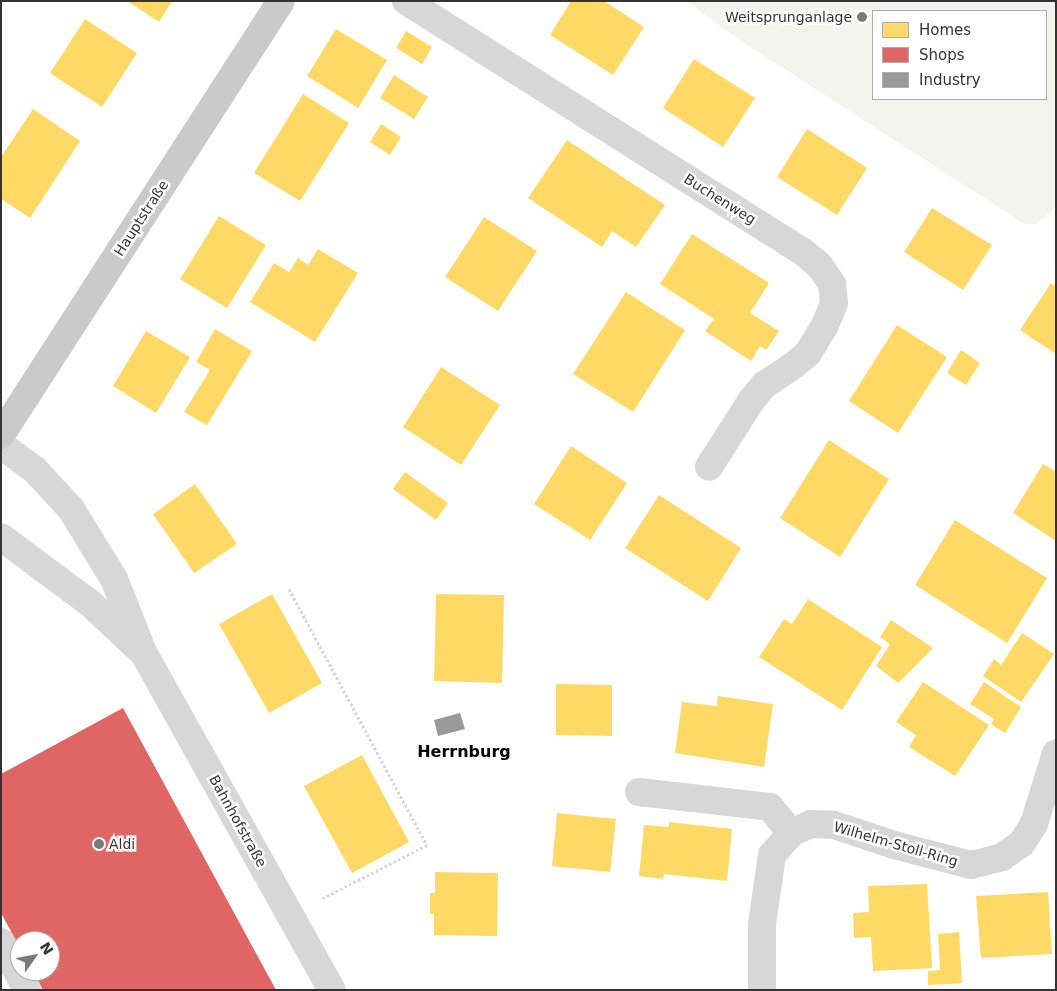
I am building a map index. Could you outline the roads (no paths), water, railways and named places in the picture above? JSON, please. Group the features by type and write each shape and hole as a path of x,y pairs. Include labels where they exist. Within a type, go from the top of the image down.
{"main road":[{"name":"Hauptstraße","path":"1,435 282,1"}],"street":[{"name":"Buchenweg","path":"406,1 802,251 824,272 832,284 834,303 825,325 808,353 794,366 764,385 751,401 709,467"},
{"name":"Bahnhofstraße","path":"1,445 34,470 71,509 114,579 143,652 332,990"},
{"name":"Bahnhofstraße","path":"1,536 90,604 143,652"},
{"name":"Wilhelm-Stoll-Ring","path":"762,990 762,925 772,855 791,833 811,824 834,825 894,845 971,865 1002,857 1022,843 1034,824 1056,753"},
{"path":"639,792 770,807 791,833"},
{"path":"1,942 27,990"}],"place":[{"name":"Weitsprunganlage","path":"862,17"},
{"name":"Aldi","path":"99,844"}],"district":[{"name":"Herrnburg","path":"464,752"}]}
